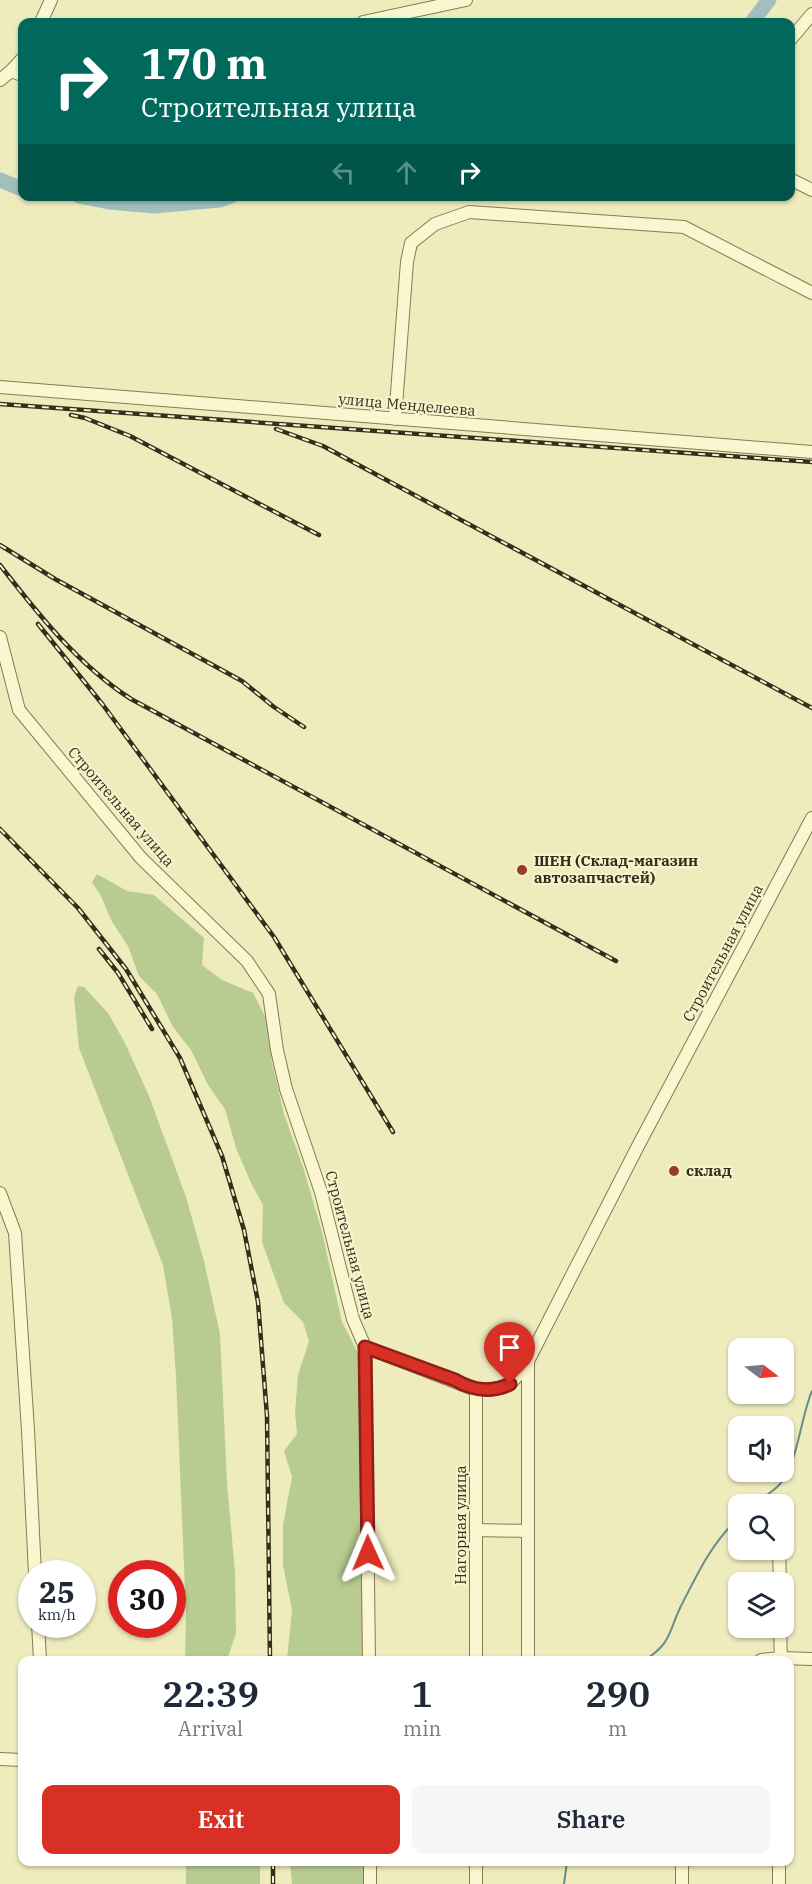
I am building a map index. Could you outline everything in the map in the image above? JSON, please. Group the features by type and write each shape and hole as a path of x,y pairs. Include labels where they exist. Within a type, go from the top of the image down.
{"street":[{"path":"43,18 51,0"},
{"path":"382,18 466,0"},
{"path":"795,34 812,15"},
{"path":"0,80 17,73"},
{"path":"795,182 812,190"},
{"path":"394,419 407,262 411,243 435,224 469,212 684,227 812,293"},
{"name":"улица Менделеева","path":"0,387 812,452"},
{"name":"Строительная улица","path":"0,637 19,710 141,858 247,961 269,994 277,1050 286,1089 321,1192 348,1301 365,1347 476,1390 501,1388 510,1384 528,1361 638,1146 812,818"},
{"path":"0,1193 15,1233 34,1560"},
{"path":"365,1347 369,1656"},
{"path":"528,1361 528,1656"},
{"name":"Нагорная улица","path":"476,1390 477,1656"},
{"path":"477,1530 528,1531"},
{"path":"39,1638 40,1656"},
{"path":"780,1638 781,1656"},
{"path":"794,1659 812,1659"},
{"path":"0,1759 18,1760"},
{"path":"370,1866 370,1884"},
{"path":"476,1866 476,1884"},
{"path":"682,1866 682,1884"},
{"path":"779,1866 779,1884"}],"green space":[{"path":"97,874 127,891 154,895 204,938 202,965 222,980 253,993 266,1018 272,1062 284,1114 303,1167 322,1232 342,1322 358,1353 367,1656 287,1656 292,1610 283,1565 283,1525 292,1477 284,1451 297,1434 295,1412 298,1375 309,1341 303,1322 284,1303 262,1242 263,1205 236,1148 225,1109 208,1085 191,1050 173,1027 157,994 139,976 128,946 111,920 92,882"},
{"path":"78,986 84,987 108,1013 124,1041 149,1096 186,1197 204,1261 220,1334 227,1483 235,1572 236,1633 228,1656 185,1656 186,1560 184,1560 176,1377 172,1318 163,1265 79,1048 74,997"},
{"path":"186,1866 260,1866 260,1884 186,1884"},
{"path":"290,1866 370,1866 369,1884 292,1884"}],"waterway":[{"path":"755,18 769,0"},
{"path":"0,180 18,187"},
{"path":"104,201 154,206 209,201"},
{"path":"768,1494 786,1476 791,1465 812,1391"},
{"path":"650,1656 664,1643 705,1561 728,1528"},
{"path":"564,1884 566,1866"}],"railway":[{"path":"0,404 812,462"},
{"path":"71,415 85,418 130,436 319,535"},
{"path":"276,429 323,446 812,708"},
{"path":"0,545 55,579 242,681 274,707 304,727"},
{"path":"0,565 44,620 76,655 131,699 616,961"},
{"path":"38,624 103,705 274,937 393,1132"},
{"path":"0,829 78,908 126,969 180,1058 222,1156 244,1230 258,1302 267,1416 270,1656"},
{"path":"99,949 118,973 152,1029"},
{"path":"273,1866 273,1884"}],"place":[{"name":"ШЕН (Склад-магазин автозапчастей)","path":"522,870"},
{"name":"склад","path":"674,1171"}],"route":[{"path":"368,1553 365,1347 476,1390 501,1388 510,1384"}]}
